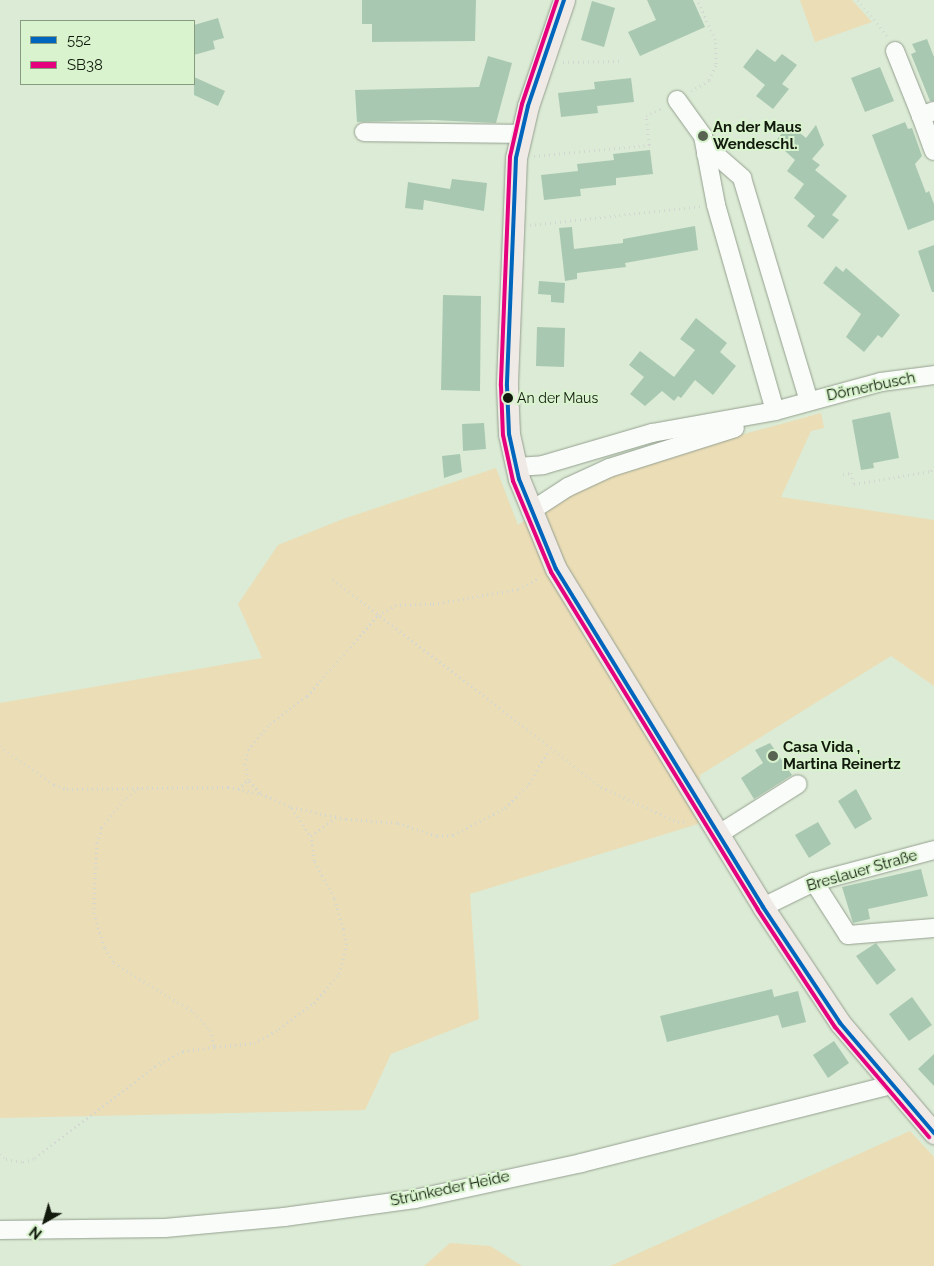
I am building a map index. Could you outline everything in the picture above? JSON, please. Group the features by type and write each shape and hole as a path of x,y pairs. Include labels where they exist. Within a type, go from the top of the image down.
{"main road":[{"path":"564,0 520,134 516,158 511,227 507,386 510,434 517,466 531,512 556,569 763,907 840,1023 891,1085 934,1133"}],"street":[{"path":"895,51 928,114 934,151"},
{"path":"677,100 703,136 716,205 774,411"},
{"path":"364,132 520,134"},
{"path":"517,466 543,465 652,433 774,411 809,401 742,178 716,155 706,154"},
{"name":"Dörnerbusch","path":"809,401 881,382 934,375"},
{"path":"531,512 568,487 609,468 734,428 774,411"},
{"path":"714,826 798,784"},
{"name":"Breslauer Straße","path":"763,907 814,882 934,850"},
{"path":"814,882 848,935 934,928"},
{"name":"Strünkeder Heide","path":"0,1230 165,1228 284,1217 415,1198 581,1163 891,1085"}],"path":[{"path":"516,158 649,144 646,116 709,80 716,64 715,40 697,0"},
{"path":"858,0 881,26 895,51"},
{"path":"544,62 623,61"},
{"path":"511,227 716,205"},
{"path":"843,474 851,473 854,484 931,471 934,467"},
{"path":"261,794 248,780 245,765 248,750 270,724 307,696 378,614 395,604 433,604 518,589 556,569"},
{"path":"333,579 549,749 601,787 678,822 714,826"},
{"path":"0,746 54,785 67,789 238,789 261,794 291,807 337,817 398,823 436,836 453,835 505,808 529,784 549,749"},
{"path":"238,789 248,780"},
{"path":"139,788 102,828 97,843 94,913 105,948 114,963 194,1012 210,1030 215,1047"},
{"path":"0,1154 6,1159 23,1162 35,1158 155,1066 183,1050 254,1043 279,1029 314,1003 339,974 346,945 334,898 314,861 310,836 291,807"},
{"path":"310,836 337,817"}],"shaded area":[{"path":"800,0 852,0 872,22 815,42"},
{"path":"821,413 824,428 811,431 781,497 934,520 934,686 891,656 700,775 698,824 470,894 479,1019 391,1054 365,1110 0,1118 0,703 262,658 238,604 278,545 343,519 496,468 518,525 580,484 664,456"},
{"path":"910,1131 934,1157 934,1266 610,1266"},
{"path":"450,1243 490,1246 522,1266 424,1266"}],"building":[{"path":"362,0 476,0 475,41 372,42 372,24 362,24"},
{"path":"647,0 693,0 705,27 640,56 628,32 656,20"},
{"path":"592,1 615,8 604,47 581,40"},
{"path":"218,18 224,38 213,41 215,49 195,55 195,25"},
{"path":"927,39 934,57 934,101 930,101 911,54 916,52 912,44"},
{"path":"757,49 775,62 782,54 797,65 782,84 789,89 773,109 756,96 765,85 743,67"},
{"path":"488,56 512,63 496,123 433,120 357,122 355,90 479,87"},
{"path":"880,67 894,101 865,112 851,78"},
{"path":"195,77 225,91 218,106 194,95"},
{"path":"631,78 634,102 597,106 598,113 561,117 558,93 595,89 594,82"},
{"path":"905,122 908,129 912,128 922,156 915,164 926,193 929,191 934,204 934,220 908,230 872,135"},
{"path":"789,124 806,138 816,125 824,145 812,159 820,165 815,170 847,196 832,215 839,220 823,239 807,226 815,216 794,198 804,184 787,171 795,160 775,142"},
{"path":"650,150 653,174 616,178 616,185 580,189 581,196 544,200 541,175 578,171 577,164 614,160 613,154"},
{"path":"452,179 487,183 484,211 424,200 423,210 405,208 408,182 450,189"},
{"path":"695,226 698,250 625,263 626,267 577,273 577,279 565,281 559,228 572,227 574,249 623,243 623,239"},
{"path":"934,245 934,292 932,292 918,251"},
{"path":"836,266 843,272 846,268 900,315 882,338 878,335 864,352 846,337 861,314 823,283"},
{"path":"539,281 565,283 564,303 551,302 551,295 538,294"},
{"path":"443,295 481,296 480,391 441,390"},
{"path":"696,318 727,343 720,352 736,366 713,395 695,380 681,398 678,396 674,401 662,391 645,406 630,394 644,377 629,365 640,351 674,377 695,350 680,339"},
{"path":"537,327 565,328 564,367 536,366"},
{"path":"890,412 899,458 873,463 874,468 861,470 852,420"},
{"path":"484,423 486,449 463,451 462,424"},
{"path":"460,454 462,472 444,478 442,456"},
{"path":"770,743 792,775 754,799 741,778 763,763 755,750"},
{"path":"856,789 872,819 855,829 838,801"},
{"path":"818,822 831,844 809,858 795,835"},
{"path":"921,869 928,896 868,909 870,919 853,923 842,887"},
{"path":"876,943 896,970 877,985 856,956"},
{"path":"772,989 774,997 798,991 806,1022 782,1028 778,1015 667,1042 660,1016"},
{"path":"912,997 932,1025 909,1041 889,1014"},
{"path":"834,1041 849,1063 828,1078 813,1055"},
{"path":"934,1054 934,1086 918,1069"}],"transit line":[{"name":"SB38","path":"557,0 522,104 510,157 501,386 503,435 513,481 551,572 758,910 835,1027 929,1137"},
{"name":"552","path":"564,0 528,106 516,158 507,386 509,434 519,479 556,569 763,907 840,1023 934,1133"}],"place":[{"name":"An der Maus Wendeschl.","path":"703,136"},
{"name":"An der Maus","path":"508,398"},
{"name":"Casa Vida , Martina Reinertz","path":"773,756"}]}
